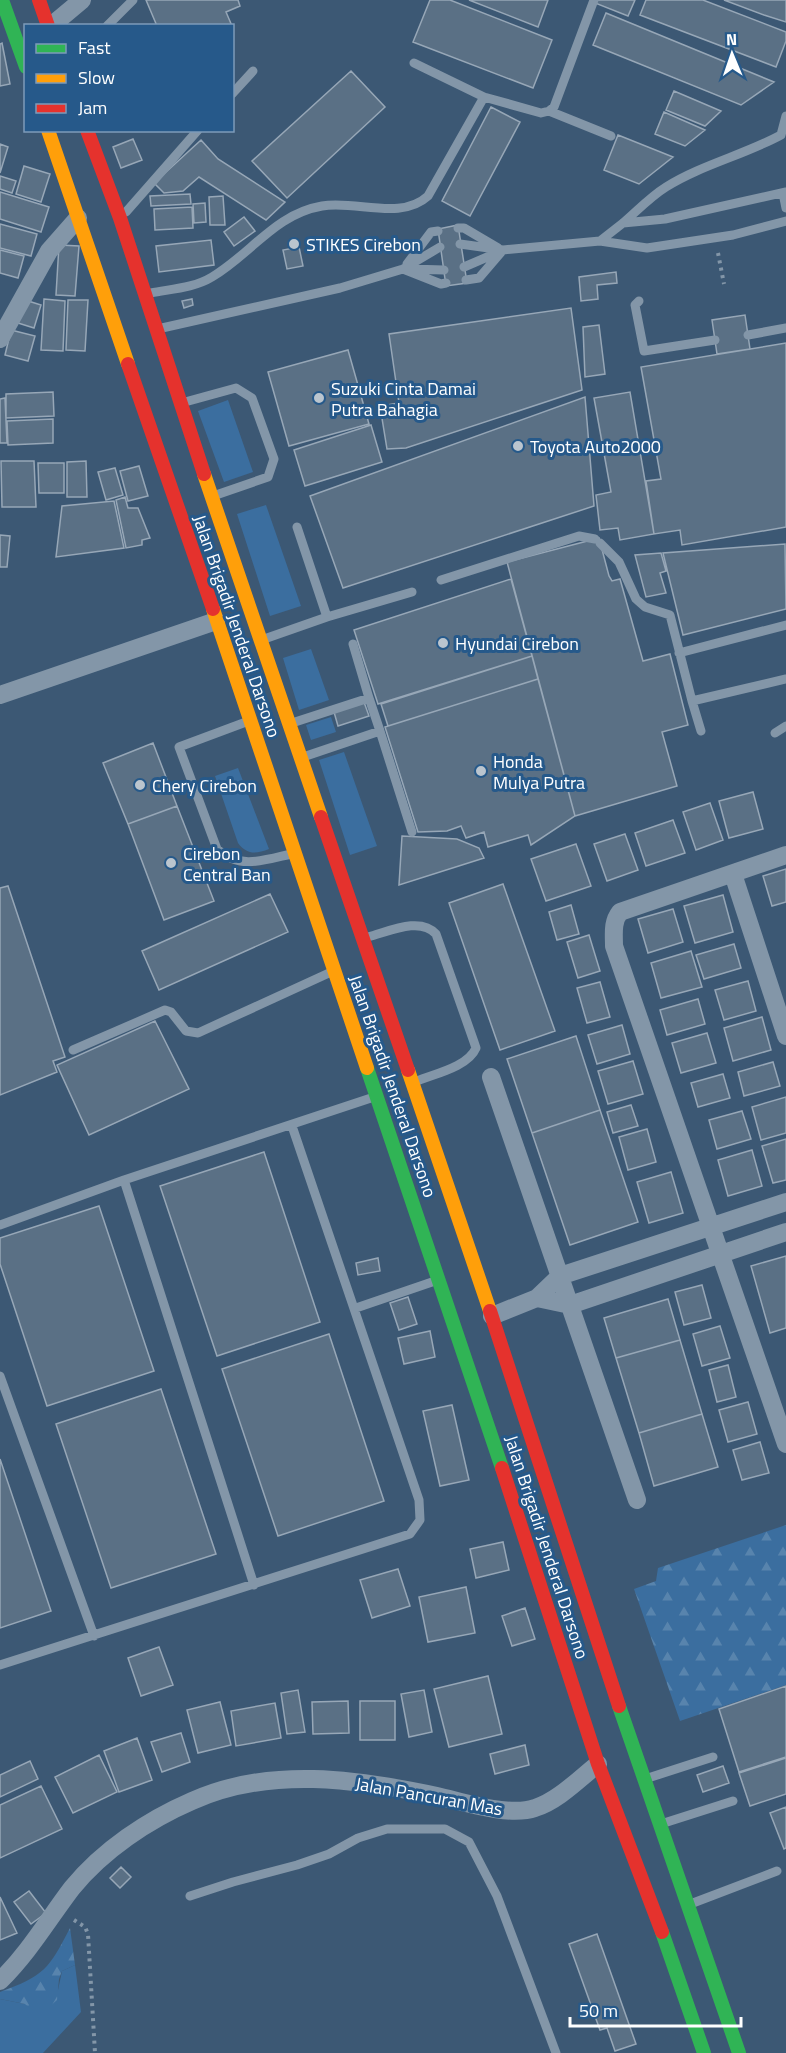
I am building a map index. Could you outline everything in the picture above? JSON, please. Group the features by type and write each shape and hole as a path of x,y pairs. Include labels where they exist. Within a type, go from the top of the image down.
{"highway":[{"path":"2,0 24,61"},
{"path":"39,0 48,24"},
{"name":"Jalan Brigadir Jenderal Darsono","path":"49,132 296,852 334,971 379,1096 598,1764 658,1920 704,2053"},
{"name":"Jalan Brigadir Jenderal Darsono","path":"88,132 120,218 144,294 146,331 182,403 492,1316 643,1779 738,2053"},
{"path":"118,338 146,331"}],"street":[{"path":"52,24 82,0"},
{"path":"0,339 49,251 78,218"},
{"path":"0,695 216,621"},
{"path":"786,855 620,912 614,921 614,946 722,1253 786,1444"},
{"path":"733,874 786,1036"},
{"path":"491,1077 637,1500"},
{"path":"492,1316 537,1298 560,1276 786,1202"},
{"path":"537,1298 570,1305 786,1232"},
{"name":"Jalan Pancuran Mas","path":"0,1981 23,1958 73,1888 101,1859 131,1834 192,1801 222,1790 269,1780 357,1783 519,1811 543,1805 598,1764"}],"lane":[{"path":"109,24 134,0"},
{"path":"414,63 484,97 541,113 549,111 554,107 594,0"},
{"path":"234,92 254,71"},
{"path":"144,294 197,284 213,277 268,231 298,212 322,206 351,203 390,208 411,207 421,203 428,196 484,97"},
{"path":"549,111 611,136"},
{"path":"600,241 664,188 678,180 755,149 781,135 786,116"},
{"path":"120,218 196,132"},
{"path":"623,223 665,219 784,192 786,208"},
{"path":"460,244 503,250 600,241 647,248 716,238 786,221"},
{"path":"458,228 464,228 503,250"},
{"path":"403,269 431,232 438,231"},
{"path":"146,331 340,288 403,269 440,247"},
{"path":"464,267 503,250"},
{"path":"466,280 479,278 503,250"},
{"path":"403,269 444,270"},
{"path":"403,269 441,284 446,283"},
{"path":"639,300 635,305 644,351 715,340"},
{"path":"748,335 786,328"},
{"path":"182,403 236,388 247,393 252,398 274,459 268,477 213,495"},
{"path":"297,527 327,617"},
{"path":"441,580 579,536 598,541 620,562 636,599 645,607 670,615 701,731"},
{"path":"262,640 327,617 412,592"},
{"path":"679,653 786,625"},
{"path":"353,644 412,832"},
{"path":"692,701 786,679"},
{"path":"290,724 369,698"},
{"path":"250,720 179,747 218,849 226,857 252,863 296,852"},
{"path":"775,733 786,726"},
{"path":"301,758 380,731"},
{"path":"363,938 415,925 431,929 436,934 474,1042 476,1048 471,1056 452,1067 412,1083"},
{"path":"73,1050 165,1010 171,1012 186,1031 198,1033 334,971"},
{"path":"0,1225 124,1180 379,1096"},
{"path":"0,1665 410,1534 418,1525 419,1500 356,1308 292,1126"},
{"path":"124,1180 254,1584"},
{"path":"356,1308 440,1279"},
{"path":"0,1376 94,1636"},
{"path":"643,1779 713,1757"},
{"path":"660,1824 734,1801"},
{"path":"190,1896 297,1865 329,1854 358,1838 387,1829 445,1829 469,1842 497,1896 556,2053"},
{"path":"688,1905 777,1871"}],"path":[{"path":"716,238 724,284"},
{"path":"58,1910 85,1927 88,1934 95,2053"}],"green space":[{"path":"228,400 253,472 224,482 198,411"},
{"path":"266,505 301,606 270,616 237,514"},
{"path":"311,649 329,700 299,710 283,658"},
{"path":"331,717 336,732 311,740 306,725"},
{"path":"344,752 377,846 350,855 319,760"},
{"path":"238,768 269,849 264,851 248,851 238,843 215,776"},
{"path":"786,1525 786,1685 680,1721 634,1589 656,1581 658,1568"},
{"path":"70,1928 75,1965 62,1971 57,2000 47,2009 34,2012 25,2004 0,1999 0,1992 27,1981 44,1969"},
{"path":"75,1965 81,2012 43,2053 0,2053 0,1999 25,2004 58,1990 62,1971"}],"building":[{"path":"146,0 238,0 240,6 226,12 231,24 156,24"},
{"path":"430,0 450,0 552,40 533,88 413,42"},
{"path":"469,0 548,0 538,27"},
{"path":"597,0 635,0 628,16 595,3"},
{"path":"646,0 703,0 786,32 786,41 776,67 640,15"},
{"path":"724,0 786,0 786,22 764,15"},
{"path":"606,13 774,82 741,105 593,45"},
{"path":"2,43 10,84 0,86 0,44"},
{"path":"351,71 385,107 287,198 252,161"},
{"path":"674,91 721,111 705,126 666,110"},
{"path":"491,107 520,122 470,216 442,201"},
{"path":"664,112 705,130 685,146 655,134"},
{"path":"618,135 673,157 639,184 604,170"},
{"path":"133,139 142,160 121,168 113,147"},
{"path":"201,140 218,159 285,202 266,220 199,177 183,191 164,193 154,183"},
{"path":"0,144 8,147 0,173"},
{"path":"24,166 50,174 41,202 16,194"},
{"path":"0,176 16,181 12,193 0,189"},
{"path":"0,192 49,207 41,232 0,219"},
{"path":"190,194 191,204 151,206 150,196"},
{"path":"223,196 225,225 210,225 209,197"},
{"path":"205,203 206,222 194,223 193,204"},
{"path":"192,207 193,228 155,230 154,209"},
{"path":"244,217 255,231 234,246 224,232"},
{"path":"0,224 37,234 31,256 0,248"},
{"path":"458,225 467,283 446,286 438,229"},
{"path":"211,240 214,265 159,272 156,246"},
{"path":"59,245 79,246 75,296 56,295"},
{"path":"299,247 303,266 287,269 283,250"},
{"path":"0,250 24,256 18,278 0,273"},
{"path":"616,272 617,283 597,285 598,299 581,301 579,277"},
{"path":"44,299 65,301 63,351 41,350"},
{"path":"192,299 193,305 184,308 182,301"},
{"path":"25,300 41,305 34,328 18,323"},
{"path":"68,300 88,300 85,351 66,350"},
{"path":"571,308 582,390 406,448 387,449 380,406 399,403 389,334"},
{"path":"745,315 750,349 717,354 712,320"},
{"path":"599,325 605,374 585,377 583,327"},
{"path":"11,330 35,336 28,361 5,355"},
{"path":"786,343 786,527 682,545 680,530 654,534 646,481 661,479 641,367"},
{"name":"Suzuki Cinta Damai Putra Bahagia","path":"348,350 369,424 289,446 268,372"},
{"path":"53,392 54,416 6,418 6,394"},
{"path":"630,392 654,534 620,540 618,528 600,530 596,495 611,492 594,398"},
{"name":"Toyota Auto2000","path":"585,397 594,506 343,588 310,496"},
{"path":"5,398 7,443 0,443 0,399"},
{"path":"53,419 53,443 8,445 7,421"},
{"path":"371,425 382,462 305,486 294,450"},
{"path":"1,461 34,461 36,507 2,507"},
{"path":"86,461 87,497 67,497 67,462"},
{"path":"38,463 64,463 64,493 39,493"},
{"path":"139,466 148,496 128,501 120,471"},
{"path":"115,468 123,495 106,500 98,472"},
{"path":"125,497 128,508 138,508 150,538 142,540 142,545 126,548 116,500"},
{"path":"114,501 124,548 56,557 62,506"},
{"path":"0,535 10,536 7,567 0,567"},
{"path":"599,538 609,576 612,581 620,579 643,661 670,654 688,725 662,732 677,786 575,816 507,562"},
{"path":"785,544 786,609 683,635 663,553"},
{"path":"661,553 666,571 660,573 666,593 646,597 635,555"},
{"name":"Hyundai Cirebon","path":"511,579 532,656 378,704 354,630"},
{"path":"532,656 538,679 388,726 381,704"},
{"name":"Honda Mulya Putra","path":"538,679 575,816 531,845 528,835 488,847 484,832 466,838 461,826 447,831 418,832 385,727"},
{"path":"364,702 369,716 338,726 334,712"},
{"name":"Chery Cirebon","path":"153,743 177,806 128,824 103,763"},
{"path":"753,792 763,829 729,838 719,801"},
{"path":"710,803 723,840 696,850 683,812"},
{"name":"Cirebon Central Ban","path":"177,806 214,901 164,920 128,824"},
{"path":"673,820 685,853 646,866 635,833"},
{"path":"625,834 638,870 607,881 594,844"},
{"path":"402,836 457,839 479,848 484,858 399,885"},
{"path":"576,844 591,886 546,901 531,859"},
{"path":"786,869 786,902 772,906 763,876"},
{"path":"503,884 555,1031 500,1050 449,903"},
{"path":"8,886 65,1057 53,1061 57,1072 0,1095 0,888"},
{"path":"270,894 288,932 159,990 142,951"},
{"path":"723,895 733,932 695,943 684,906"},
{"path":"571,905 579,934 557,940 549,912"},
{"path":"673,909 683,942 648,953 638,919"},
{"path":"589,935 600,971 578,978 567,942"},
{"path":"734,944 741,968 704,979 696,955"},
{"path":"691,951 702,987 661,998 651,963"},
{"path":"748,981 756,1011 724,1020 715,990"},
{"path":"600,982 610,1017 587,1023 577,988"},
{"path":"698,999 705,1024 667,1035 660,1010"},
{"path":"762,1017 771,1050 733,1061 724,1028"},
{"path":"155,1021 189,1089 89,1135 57,1065"},
{"path":"622,1025 630,1054 597,1064 588,1035"},
{"path":"707,1033 716,1063 681,1073 672,1043"},
{"path":"576,1036 600,1110 532,1133 507,1059"},
{"path":"633,1061 643,1094 608,1104 598,1071"},
{"path":"773,1062 780,1086 744,1096 738,1072"},
{"path":"723,1074 730,1098 698,1107 691,1083"},
{"path":"786,1097 786,1133 761,1140 752,1107"},
{"path":"631,1105 638,1126 613,1133 607,1112"},
{"path":"600,1110 638,1222 570,1245 532,1133"},
{"path":"742,1111 751,1139 717,1149 709,1120"},
{"path":"647,1129 656,1162 628,1170 619,1137"},
{"path":"786,1139 786,1180 773,1183 762,1146"},
{"path":"752,1150 762,1186 728,1196 718,1160"},
{"path":"264,1152 320,1322 217,1356 160,1186"},
{"path":"671,1172 683,1213 649,1223 637,1182"},
{"path":"99,1206 154,1371 47,1406 0,1264 0,1238"},
{"path":"786,1256 786,1328 770,1333 751,1266"},
{"path":"378,1258 380,1271 358,1275 356,1263"},
{"path":"702,1285 711,1318 684,1325 675,1292"},
{"path":"408,1297 417,1324 399,1330 390,1303"},
{"path":"668,1299 680,1340 616,1358 604,1318"},
{"path":"720,1326 730,1358 702,1366 693,1334"},
{"path":"430,1331 435,1357 404,1364 398,1338"},
{"path":"329,1334 384,1501 278,1536 222,1369"},
{"path":"680,1340 702,1414 639,1433 616,1358"},
{"path":"728,1365 736,1397 717,1402 709,1370"},
{"path":"161,1389 216,1554 111,1588 56,1424"},
{"path":"748,1402 757,1434 728,1442 719,1410"},
{"path":"452,1405 469,1480 440,1486 423,1411"},
{"path":"702,1414 718,1467 654,1486 639,1433"},
{"path":"760,1442 769,1473 742,1480 733,1450"},
{"path":"0,1459 51,1611 0,1628"},
{"path":"503,1542 509,1570 476,1578 470,1549"},
{"path":"398,1569 410,1606 372,1618 360,1580"},
{"path":"466,1587 475,1633 428,1642 419,1597"},
{"path":"525,1608 535,1639 512,1646 502,1616"},
{"path":"159,1647 173,1685 141,1696 128,1658"},
{"path":"488,1676 502,1734 449,1747 434,1689"},
{"path":"786,1686 786,1757 739,1772 719,1709"},
{"path":"298,1690 305,1732 287,1734 281,1693"},
{"path":"424,1690 432,1732 409,1737 401,1694"},
{"path":"348,1701 349,1733 313,1734 312,1702"},
{"path":"360,1701 395,1701 395,1740 360,1740"},
{"path":"220,1702 231,1745 198,1753 187,1710"},
{"path":"275,1703 281,1738 236,1746 231,1711"},
{"path":"181,1733 190,1762 162,1772 151,1742"},
{"path":"137,1738 152,1780 119,1792 104,1751"},
{"path":"525,1745 529,1765 495,1774 490,1754"},
{"path":"99,1755 117,1792 73,1813 55,1777"},
{"path":"786,1758 786,1794 750,1806 739,1773"},
{"path":"30,1761 38,1779 0,1797 0,1775"},
{"path":"723,1766 729,1783 703,1792 697,1775"},
{"path":"41,1786 62,1829 0,1858 0,1805"},
{"path":"786,1807 786,1848 784,1849 770,1813"},
{"path":"121,1867 131,1877 120,1888 110,1878"},
{"path":"29,1891 46,1913 31,1924 14,1902"},
{"path":"0,1897 17,1933 0,1940"},
{"path":"597,1934 636,2044 615,2051 607,2028 600,2030 569,1944"}],"traffic: fast":[{"path":"2,0 24,61"},
{"path":"367,1068 502,1468"},
{"path":"619,1706 739,2053"},
{"path":"662,1932 704,2053"}],"traffic: slow":[{"path":"49,132 128,364"},
{"path":"204,474 321,817"},
{"path":"213,609 367,1068"},
{"path":"408,1070 490,1311"}],"traffic: jam":[{"path":"39,0 47,24"},
{"path":"88,132 120,218 204,474"},
{"path":"128,364 213,609"},
{"path":"321,817 408,1070"},
{"path":"490,1311 619,1706"},
{"path":"502,1468 598,1764 662,1932"}],"place":[{"name":"STIKES Cirebon","path":"294,244"},
{"name":"Suzuki Cinta Damai Putra Bahagia","path":"319,398"},
{"name":"Toyota Auto2000","path":"518,446"},
{"name":"Hyundai Cirebon","path":"443,643"},
{"name":"Honda Mulya Putra","path":"481,771"},
{"name":"Chery Cirebon","path":"140,785"},
{"name":"Cirebon Central Ban","path":"171,863"}]}
